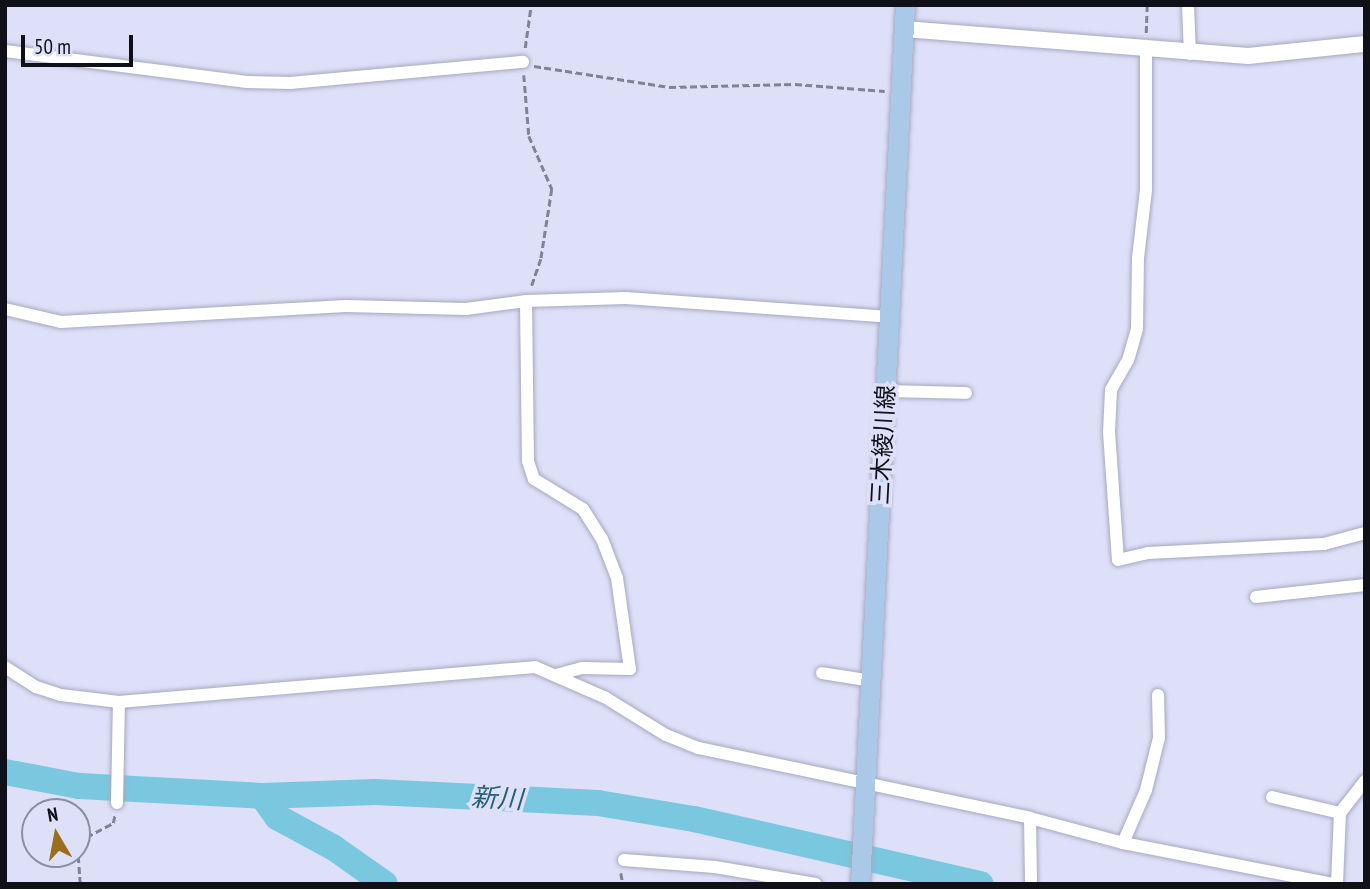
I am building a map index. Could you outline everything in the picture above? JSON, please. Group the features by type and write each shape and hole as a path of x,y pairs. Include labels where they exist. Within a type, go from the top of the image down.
{"main road":[{"name":"三木綾川線","path":"860,880 905,5"}],"street":[{"path":"1188,5 1190,54"},
{"path":"904,29 1190,54 1248,56 1365,44"},
{"path":"1146,50 1146,190 1138,258 1137,330 1128,360 1111,390 1109,421 1118,560 1148,553 1324,544 1365,533"},
{"path":"5,51 247,82 290,83 523,62"},
{"path":"5,309 61,322 346,306 466,309 526,301 626,298 888,317"},
{"path":"526,301 528,461 534,479 583,509 602,539 617,578 630,669 582,668 556,676"},
{"path":"886,391 966,393"},
{"path":"1256,597 1365,585"},
{"path":"5,667 36,687 61,695 118,702 535,667 699,748 1030,818 1123,843 1335,884 1340,813 1365,781"},
{"path":"822,673 872,681"},
{"path":"1123,843 1146,790 1160,738 1158,695"},
{"path":"117,803 120,741 118,702"},
{"path":"1272,797 1340,813"},
{"path":"1030,818 1031,884"},
{"path":"625,860 715,867 816,884"}],"path":[{"path":"526,301 541,259 552,189 528,136 523,62 531,5"},
{"path":"1146,50 1147,5"},
{"path":"523,62 563,74 669,88 795,84 899,92"},
{"path":"80,884 77,842 113,823 117,803"}],"waterway":[{"name":"新川","path":"5,772 79,786 262,796 375,792 598,803 694,819 981,884"},
{"path":"262,796 277,817 334,848 385,884"}]}
